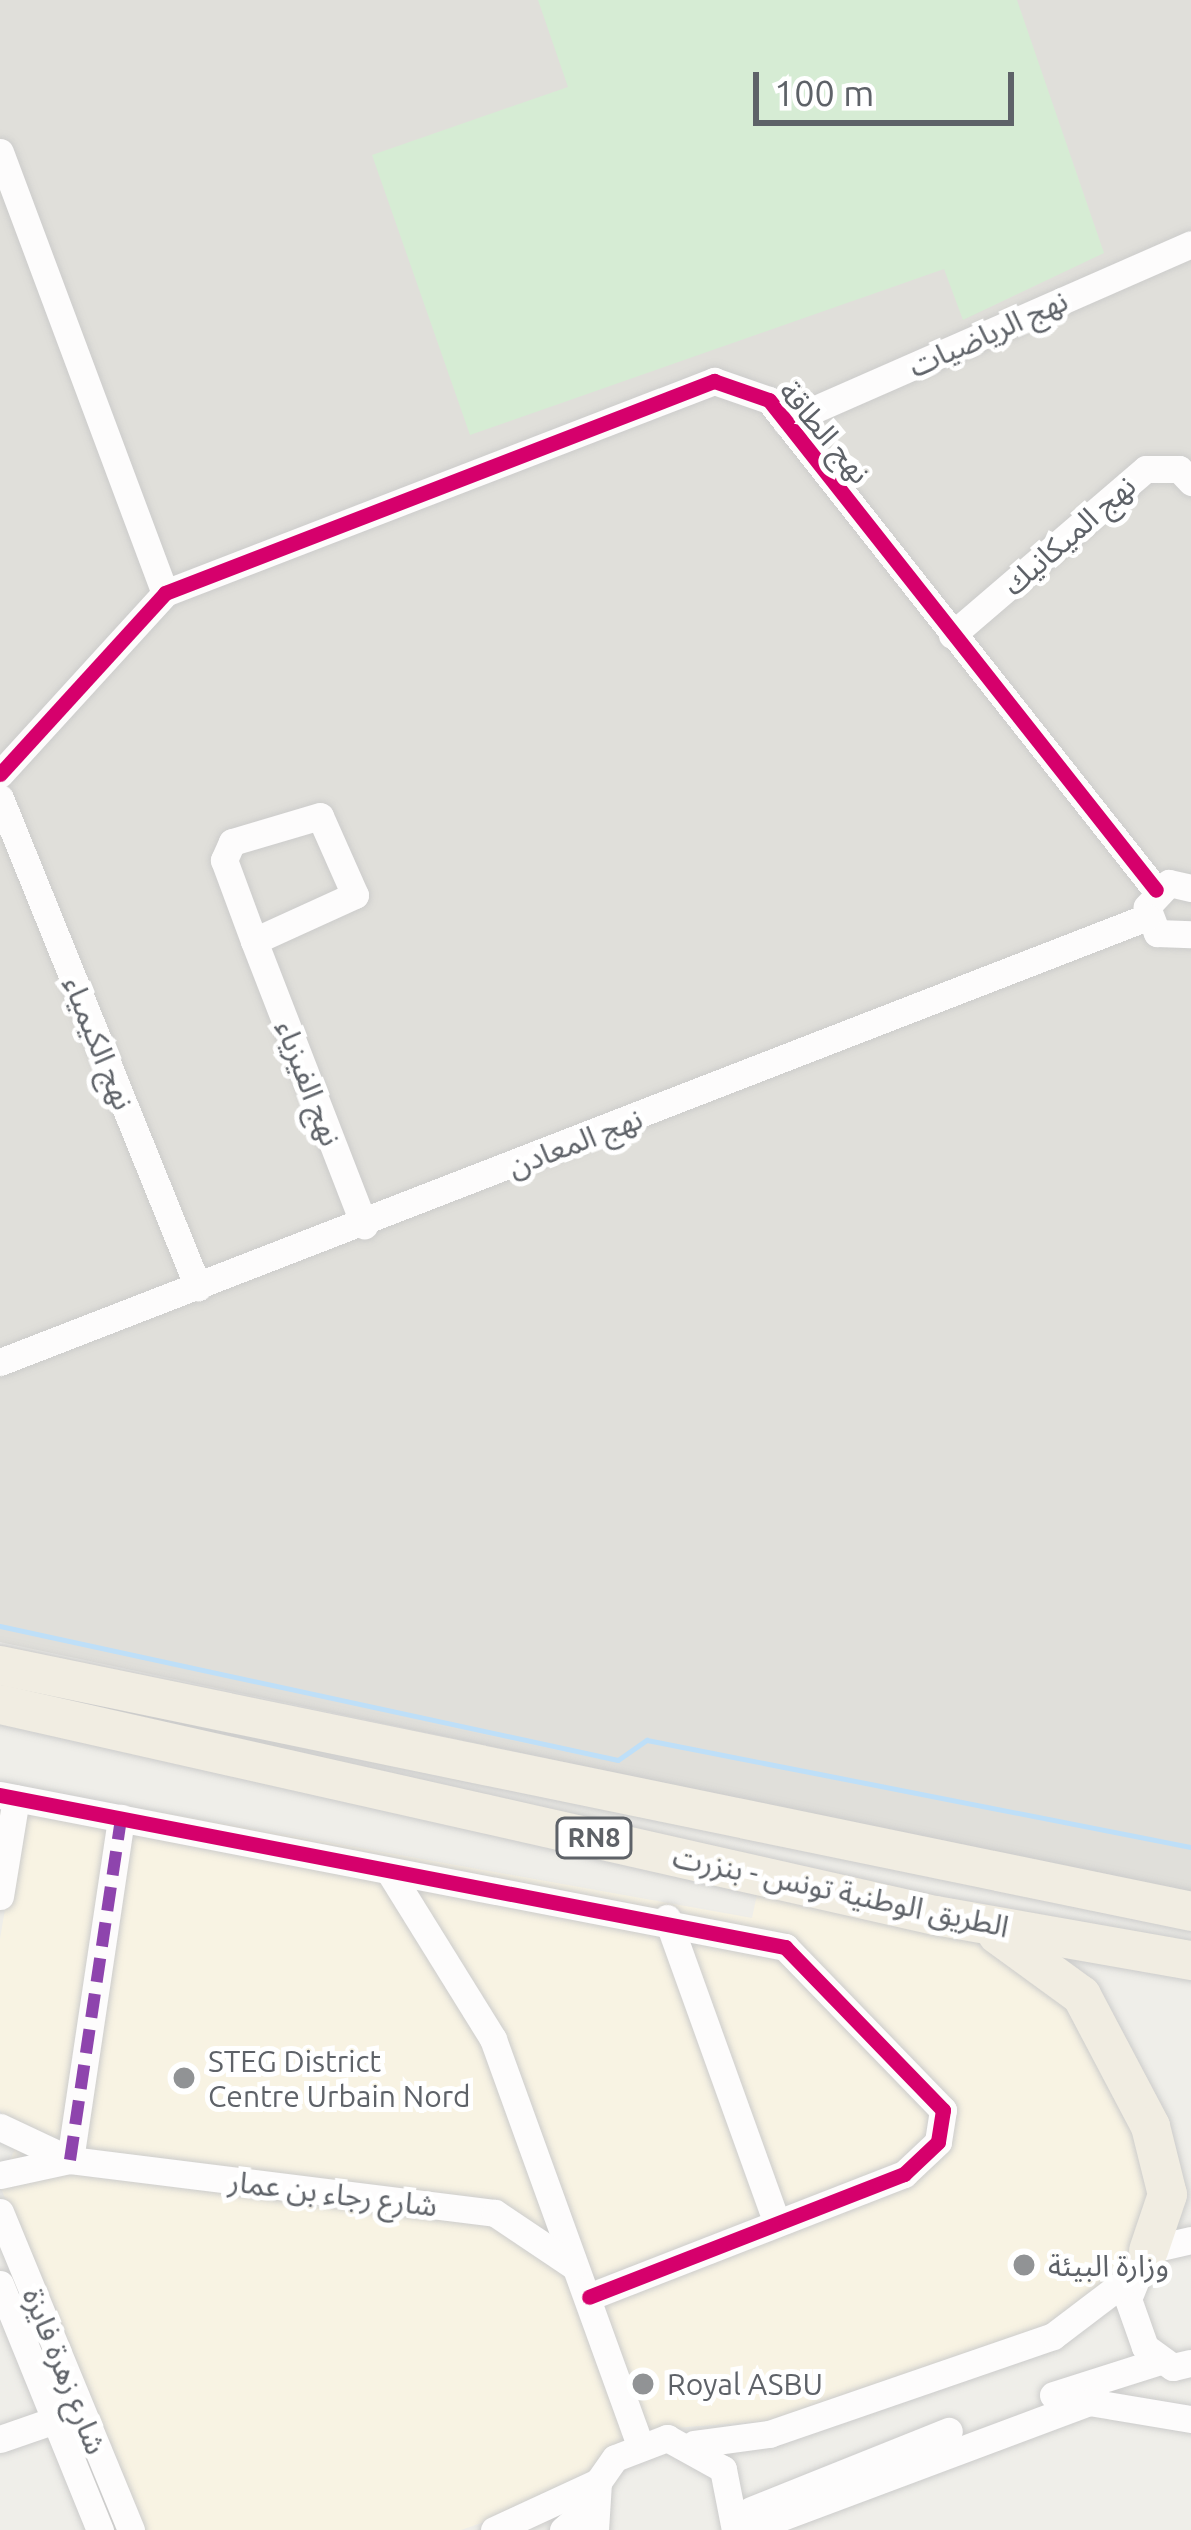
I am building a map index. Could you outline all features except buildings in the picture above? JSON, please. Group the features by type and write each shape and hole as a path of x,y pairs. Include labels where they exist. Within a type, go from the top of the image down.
{"highway":[{"name":"الطريق الوطنية تونس - بنزرت","path":"0,1665 1191,1911"},
{"name":"الطريق الوطنية تونس - بنزرت","path":"0,1704 935,1915 1191,1960"},
{"path":"935,1915 1008,1936 1064,1976 1093,2013 1162,2161 1163,2217 1140,2263"}],"street":[{"path":"0,152 165,593 0,774"},
{"name":"نهج الرياضيات","path":"786,422 1191,244"},
{"name":"نهج الطاقة","path":"165,593 687,386 753,389 786,422 952,635 1152,903"},
{"name":"نهج الميكانيك","path":"952,635 1146,469 1180,469 1191,482"},
{"name":"نهج الكيمياء","path":"0,798 198,1287"},
{"name":"نهج الفيزياء","path":"254,940 355,895 320,816 225,850 254,940 364,1225"},
{"name":"نهج المعادن","path":"0,1362 364,1225 1191,888"},
{"path":"1152,903 1166,938 1189,938"},
{"path":"0,1896 8,1797 392,1876 667,1918 794,1952 943,2110 938,2142 904,2174 777,2223 584,2284"},
{"path":"70,2160 121,1819"},
{"path":"392,1876 493,2039 639,2443"},
{"path":"667,1918 777,2223"},
{"path":"0,2130 0,2171"},
{"name":"شارع رجاء بن عمار","path":"0,2130 70,2160"},
{"name":"شارع رجاء بن عمار","path":"0,2171 70,2160 495,2213 584,2284"},
{"name":"شارع زهرة فايزة","path":"0,2212 69,2415 100,2530"},
{"path":"639,2443 703,2449 769,2434 1024,2348 1103,2303 1140,2263 1191,2240"},
{"path":"1140,2263 1132,2326 1179,2369"},
{"name":"شارع زهرة فايزة","path":"0,2284 131,2530"},
{"path":"740,2526 801,2482 1179,2369"},
{"path":"740,2526 1089,2402 1191,2420"},
{"path":"0,2439 69,2415"},
{"path":"494,2530 557,2520 596,2506 639,2443"},
{"path":"703,2449 733,2483 740,2526"}],"shaded area":[{"path":"0,0 1191,0 1191,1895 0,1642"},
{"path":"25,1788 752,1918 759,1885 985,1936 1047,1975 1097,2052 1133,2131 1150,2198 1143,2228 1114,2281 1055,2326 767,2421 674,2428 552,2499 461,2530 142,2530 0,2186 14,2151 0,2110 0,1939"}],"green space":[{"path":"538,0 1017,0 1104,253 963,320 944,269 470,435 372,155 568,87"}],"waterway":[{"path":"0,1626 618,1760 647,1740 1191,1847"}],"marked path":[{"path":"70,2160 121,1818"}],"cycle path":[{"path":"0,774 165,593 714,381 769,400 1156,890"},
{"path":"0,1795 785,1947 943,2110 938,2142 904,2174 589,2297"}],"place":[{"name":"STEG District Centre Urbain Nord","path":"184,2078"},
{"name":"وزارة البيئة","path":"1024,2265"},
{"name":"Royal ASBU","path":"643,2384"}]}
